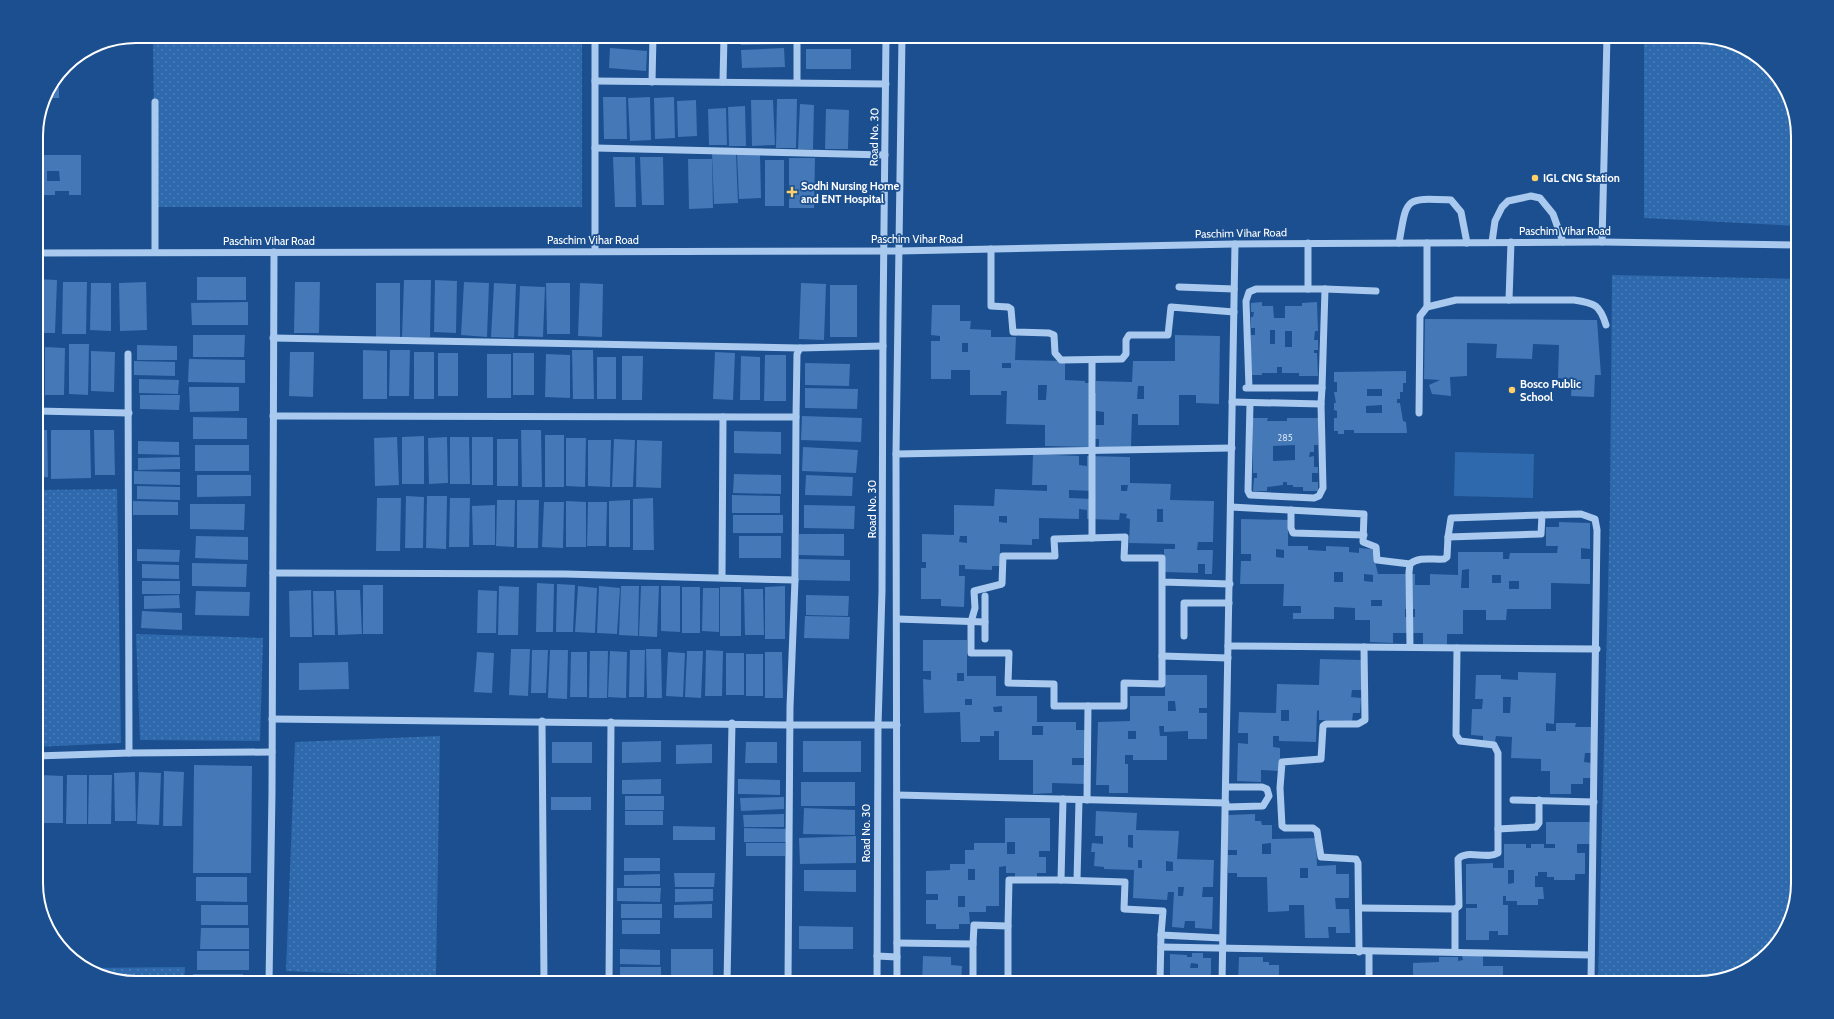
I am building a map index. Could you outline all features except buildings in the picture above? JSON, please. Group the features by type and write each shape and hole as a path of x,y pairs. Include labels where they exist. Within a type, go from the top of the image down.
{"street":[{"path":"595,251 596,43"},
{"path":"652,82 653,43"},
{"path":"723,82 724,43"},
{"path":"797,43 797,82"},
{"name":"Road No. 30","path":"877,976 878,726 882,591 886,43"},
{"path":"897,976 896,454 902,43"},
{"path":"1602,242 1607,43"},
{"path":"595,81 886,84"},
{"path":"155,102 155,252"},
{"path":"595,148 885,155"},
{"path":"1492,242 1495,221 1498,212 1502,207 1508,201 1531,196 1540,198 1554,214 1563,242"},
{"path":"1399,243 1406,207 1412,201 1420,199 1450,200 1461,212 1467,242"},
{"name":"Paschim Vihar Road","path":"43,253 899,251 1235,244 1467,242 1602,242 1791,245"},
{"path":"1509,300 1511,242"},
{"path":"1308,243 1308,289"},
{"path":"1419,413 1420,316 1427,307 1427,243"},
{"path":"1222,976 1235,244"},
{"path":"991,249 991,306 1008,306 1011,309 1013,332 1049,333 1055,337 1055,354 1059,359 1118,360 1124,358 1126,354 1126,340 1129,335 1168,335 1171,307 1234,312"},
{"path":"269,976 272,752 274,252"},
{"path":"1179,287 1234,289"},
{"path":"1322,388 1248,388 1246,301 1249,292 1256,289 1376,291"},
{"path":"1250,403 1248,491 1250,495 1314,498 1319,496 1322,488 1321,404 1325,289"},
{"path":"1427,307 1456,300 1574,300 1591,303 1601,310 1606,325"},
{"path":"273,338 800,348 883,346"},
{"path":"788,976 790,725 795,580 797,354 800,348"},
{"path":"128,354 129,753"},
{"path":"1092,360 1092,538"},
{"path":"1232,402 1321,404"},
{"path":"43,412 129,413"},
{"path":"273,416 796,417"},
{"path":"722,577 724,417"},
{"path":"896,454 1232,448"},
{"path":"1231,507 1364,514 1363,542 1376,547 1377,560 1410,564"},
{"path":"1291,510 1290,528 1293,533 1364,535"},
{"path":"1410,647 1410,564 1414,560 1444,559 1447,557 1451,518 1581,514 1595,519 1597,530 1597,649 1591,976"},
{"path":"1448,537 1541,534 1542,515"},
{"path":"1125,537 1124,558 1162,558 1162,582 1162,684 1124,683 1124,706 1054,706 1054,684 1008,683 1009,653 972,653 971,622 975,608 974,591 1002,584 1003,556 1055,556 1054,539 1125,537"},
{"path":"273,573 565,574 795,580"},
{"path":"1162,582 1230,584"},
{"path":"985,596 985,639"},
{"path":"1184,636 1184,603 1229,603"},
{"path":"897,620 985,622"},
{"path":"1228,646 1597,649"},
{"path":"1358,952 1359,908 1358,863 1356,859 1323,858 1319,854 1316,829 1285,828 1282,826 1280,797 1282,762 1320,760 1322,756 1323,726 1326,724 1358,724 1365,720 1364,647"},
{"path":"1455,952 1455,909 1459,906 1458,859 1464,855 1490,856 1498,853 1497,748 1494,745 1460,741 1456,735 1457,648"},
{"path":"1162,656 1228,658"},
{"path":"1077,880 1088,706"},
{"path":"272,718 878,726 897,725"},
{"path":"542,721 544,976"},
{"path":"609,976 611,722"},
{"path":"727,976 732,723"},
{"path":"43,756 129,753 272,752"},
{"path":"897,796 1063,799 1263,806 1269,796 1267,789 1262,787 1226,787"},
{"path":"1269,796 1280,797"},
{"path":"1061,880 1063,799"},
{"path":"1513,800 1594,802"},
{"path":"1498,829 1536,827 1539,823 1539,800"},
{"path":"1008,976 1009,880 1125,882 1124,909 1163,911 1160,976"},
{"path":"1359,908 1455,909"},
{"path":"973,976 974,925 1008,926"},
{"path":"1161,935 1222,938"},
{"path":"897,943 973,944"},
{"path":"1161,947 1358,952 1455,952 1591,955"},
{"path":"1369,952 1369,976"},
{"path":"877,956 897,958"}],"shaded area":[{"path":"153,43 582,43 582,207 155,207"},
{"path":"1644,43 1710,44 1722,46 1744,55 1764,70 1779,90 1786,106 1791,130 1791,226 1644,218"},
{"path":"1612,275 1791,279 1790,895 1788,907 1779,929 1764,949 1744,964 1722,973 1698,976 1598,976 1610,508"},
{"path":"1455,452 1534,454 1533,498 1454,496"},
{"path":"117,489 121,743 43,747 43,490"},
{"path":"136,634 263,638 260,741 140,740"},
{"path":"440,736 436,976 393,976 286,971 295,742"},
{"path":"185,967 184,976 124,975 112,973 99,968"}],"place":[{"name":"IGL CNG Station","path":"1535,178"},
{"name":"Sodhi Nursing Home and ENT Hospital","path":"792,192"},
{"name":"Bosco Public School","path":"1512,390"}]}
